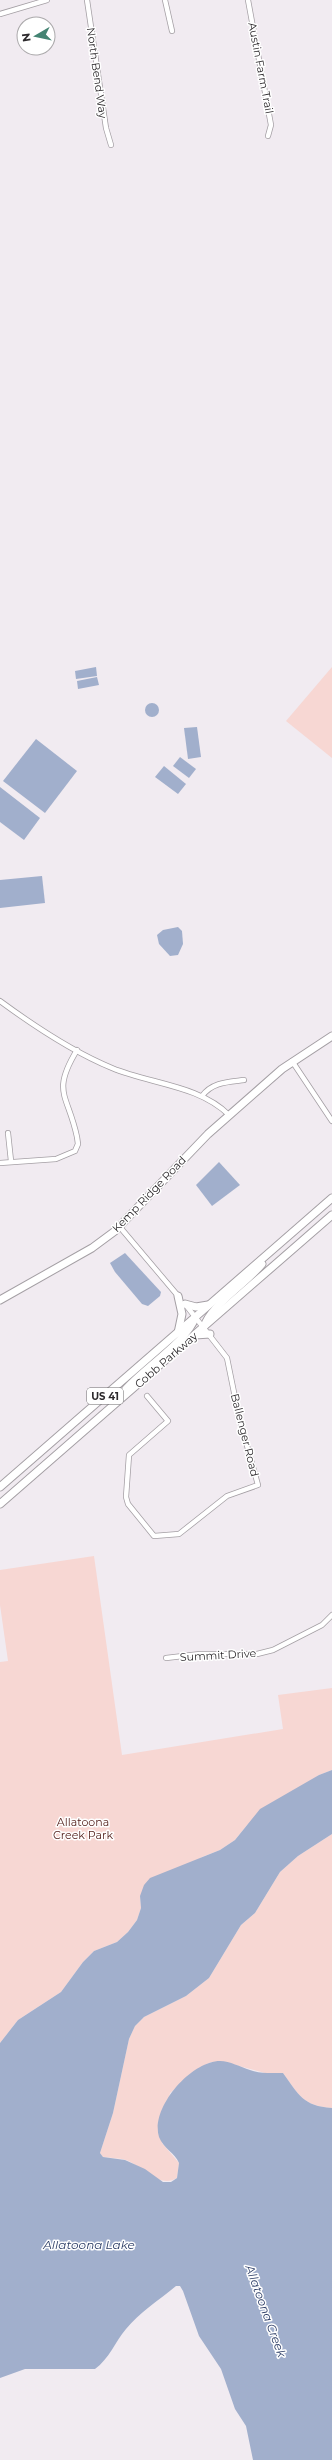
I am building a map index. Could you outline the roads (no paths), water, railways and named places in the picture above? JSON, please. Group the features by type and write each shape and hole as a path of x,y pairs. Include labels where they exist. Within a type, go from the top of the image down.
{"main road":[{"name":"Kemp Ridge Road","path":"0,1300 92,1248 119,1226 151,1195 179,1162 229,1115 292,1061 332,1036"},
{"name":"Cobb Parkway","path":"0,1487 332,1198"},
{"name":"Cobb Parkway","path":"0,1504 332,1215"},
{"path":"204,1327 210,1314 245,1283 272,1251"},
{"path":"178,1296 182,1314 178,1333"},
{"path":"184,1304 200,1307 210,1305"},
{"path":"120,1399 125,1390 140,1374 188,1332 196,1317"},
{"path":"194,1335 210,1334"}],"street":[{"path":"0,14 47,0"},
{"name":"North Bend Way","path":"87,0 106,128 111,145"},
{"path":"165,0 172,31"},
{"name":"Austin Farm Trail","path":"248,0 271,124 268,136"},
{"path":"0,1001 21,1017 77,1050 118,1070 202,1096 218,1104 229,1115"},
{"path":"0,1163 11,1161 56,1159 75,1151 78,1144 77,1137 62,1082 64,1072 77,1050"},
{"path":"292,1061 332,1121"},
{"path":"202,1096 211,1086 244,1080"},
{"path":"8,1133 11,1161"},
{"name":"Ballenger Road","path":"119,1226 210,1334 227,1358 239,1417 258,1486 227,1496 180,1534 154,1536 128,1504 126,1497 129,1455 168,1421 147,1396"},
{"name":"Summit Drive","path":"166,1658 200,1654 257,1654 273,1650 322,1625 332,1615"}],"water":[{"path":"96,667 97,676 76,679 75,671"},
{"path":"97,677 99,685 78,689 77,681"},
{"path":"149,703 155,703 159,707 159,713 155,717 149,717 145,713 145,707"},
{"path":"197,727 201,757 188,759 184,728"},
{"path":"36,739 77,771 45,813 3,781"},
{"path":"180,757 196,769 189,778 173,766"},
{"path":"164,766 186,784 178,794 155,777"},
{"path":"0,787 40,818 24,840 0,822"},
{"path":"42,876 45,903 0,908 0,880"},
{"path":"178,927 182,931 183,944 178,955 170,956 159,944 157,935 163,930"},
{"path":"219,1162 240,1185 212,1206 196,1185"},
{"path":"125,1253 161,1292 160,1296 148,1306 142,1304 115,1272 110,1263"},
{"name":"Allatoona Lake","path":"332,1770 332,1834 298,1856 280,1872 255,1913 241,1925 209,1978 186,1996 144,2017 135,2026 129,2039 113,2113 100,2153 103,2157 125,2160 145,2169 163,2182 171,2182 177,2178 179,2163 159,2137 158,2125 161,2113 175,2088 186,2077 209,2063 224,2061 258,2072 283,2073 298,2093 308,2102 322,2107 332,2108 332,2460 253,2460 246,2426 235,2409 221,2369 199,2336 180,2286 176,2286 131,2323 108,2355 95,2369 25,2369 0,2378 0,2043 18,2020 61,1992 83,1962 94,1951 117,1942 128,1932 137,1920 141,1908 140,1896 144,1885 150,1878 220,1850 235,1840 260,1809 319,1775"}],"park label":[{"name":"Allatoona Creek Park","path":"83,1828"}],"water label":[{"name":"Allatoona Creek","path":"266,2311"}]}
